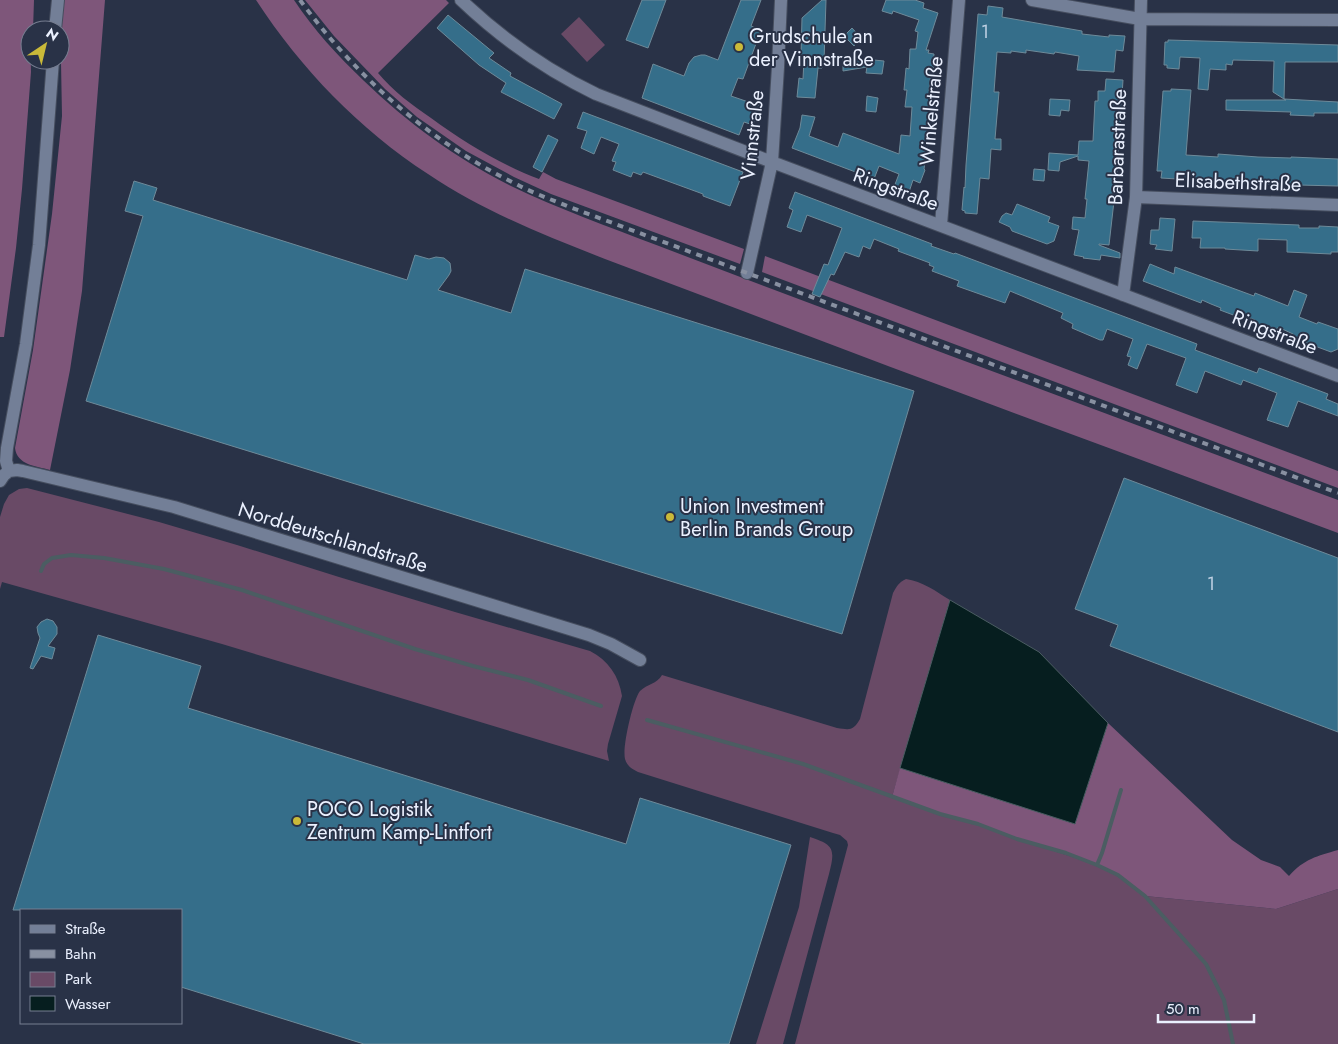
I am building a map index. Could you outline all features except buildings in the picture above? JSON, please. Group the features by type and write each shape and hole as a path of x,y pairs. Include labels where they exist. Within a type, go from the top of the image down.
{"street":[{"path":"56,20 58,0"},
{"name":"Ringstraße","path":"461,0 499,34 540,63 571,82 612,101 1338,376"},
{"name":"Vinnstraße","path":"746,273 772,162 781,0"},
{"name":"Winkelstraße","path":"941,225 959,0"},
{"path":"1032,0 1140,19 1338,20"},
{"name":"Barbarastraße","path":"1123,295 1136,197 1141,0"},
{"name":"Norddeutschlandstraße","path":"4,476 7,448 26,344 39,245 52,70"},
{"name":"Elisabethstraße","path":"1136,197 1338,205"},
{"name":"Norddeutschlandstraße","path":"4,476 17,470 23,471 174,507 589,635 611,644 640,660"}],"green space":[{"path":"579,17 605,45 587,62 561,34"},
{"path":"27,488 159,522 590,651 612,669 621,689 622,696 608,744 609,761 222,644 2,582 0,589 0,517 9,495 19,489"},
{"path":"906,579 924,584 950,600 892,797 1097,865 1118,875 1145,896 1276,909 1338,889 1338,1044 795,1044 848,845 847,841 840,835 636,771 628,765 624,753 629,724 634,704 640,691 662,675 837,728 853,728 860,719 893,593 898,584"},
{"path":"810,837 829,846 832,859 829,874 783,1044 756,1044 799,907"}],"shaded area":[{"path":"0,0 34,0 33,20 20,20 20,70 31,70 31,72 16,248 4,337 0,337"},
{"path":"63,0 105,0 82,291 70,370 50,470 33,466 23,461 19,458 15,448 33,350 52,214 62,116 61,70 70,70 70,20 60,20 60,9"},
{"path":"256,0 294,0 335,52 398,111 451,151 511,186 584,217 741,277 1338,500 1338,533 605,259 492,211 428,174 378,138 312,74 273,25"},
{"path":"305,0 446,0 449,3 378,73 396,92 456,136 511,167 539,179 543,172 556,179 744,249 740,264 551,194 514,177 466,151 417,117 385,89 334,36"},
{"path":"765,256 1338,471 1338,488 762,272"},
{"path":"1108,723 1232,840 1261,860 1280,867 1289,876 1300,866 1317,856 1338,850 1338,889 1276,909 1145,896 1118,875 1097,865 892,797 900,768 1075,824"}],"water":[{"path":"950,600 1039,652 1108,723 1075,824 900,768"}],"waterway":[{"path":"41,571 44,564 52,558 71,555 104,558 164,569 242,590 415,649 528,680 601,706"},
{"path":"647,720 803,764 940,814 978,824 1017,839 1066,853 1118,875 1145,896 1206,964 1224,1000 1233,1044"},
{"path":"1097,865 1121,790"}],"railway":[{"path":"300,0 345,55 397,106 455,149 524,188 567,206 1338,493"}],"place":[{"name":"Grudschule an der Vinnstraße","path":"739,47"},
{"name":"Union Investment Berlin Brands Group","path":"670,517"},
{"name":"POCO Logistik Zentrum Kamp-Lintfort","path":"297,821"}]}
